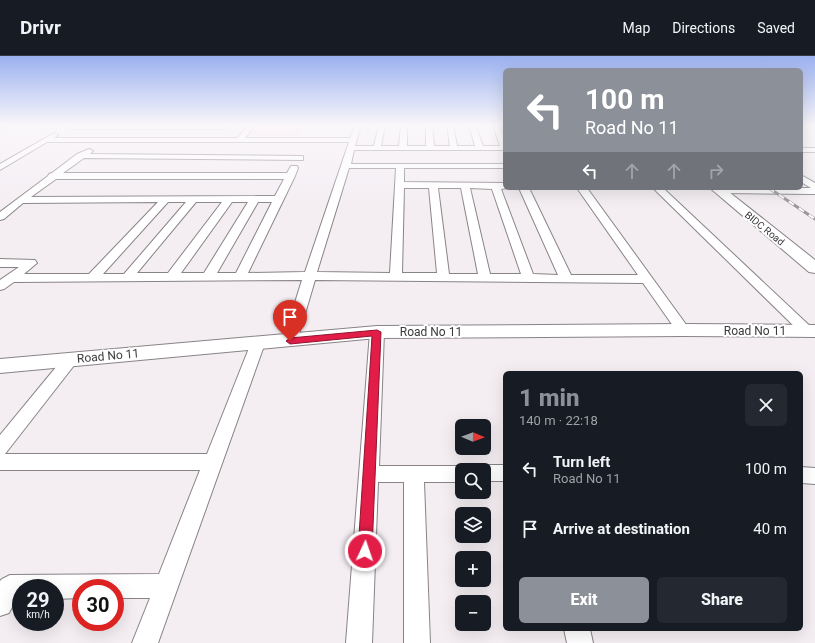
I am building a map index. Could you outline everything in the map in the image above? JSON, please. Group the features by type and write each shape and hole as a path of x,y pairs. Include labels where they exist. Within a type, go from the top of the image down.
{"street":[{"path":"1,167 25,152"},
{"path":"0,217 52,176 85,152"},
{"path":"240,277 304,152"},
{"path":"290,341 309,276 350,152"},
{"path":"80,156 300,158"},
{"path":"346,166 503,166"},
{"path":"396,277 400,168"},
{"path":"52,176 291,176"},
{"path":"803,179 815,187"},
{"path":"400,186 501,186 528,278"},
{"path":"433,186 442,278"},
{"path":"465,186 485,278"},
{"path":"525,190 566,278"},
{"path":"583,190 683,330"},
{"path":"660,190 811,331"},
{"name":"BIDC Road","path":"722,190 815,259"},
{"name":"BIDC Road","path":"722,190 815,268"},
{"path":"768,190 815,191"},
{"path":"92,278 166,199"},
{"path":"128,277 194,199"},
{"path":"172,277 229,199"},
{"path":"208,277 255,199"},
{"path":"21,200 279,199"},
{"path":"0,263 31,263 0,286"},
{"path":"10,278 309,276 646,279"},
{"name":"Road No 11","path":"0,366 258,344 377,332 683,330 811,331"},
{"path":"360,643 377,332"},
{"path":"145,643 258,344"},
{"path":"0,448 72,359"},
{"path":"0,462 214,462"},
{"path":"491,473 503,473"},
{"path":"369,474 455,474"},
{"path":"414,474 416,643"},
{"path":"803,475 815,476"},
{"path":"0,604 10,587 167,586"},
{"path":"577,631 580,643"}],"railway":[{"path":"772,190 815,219"}],"route":[{"path":"290,341 377,332 365,551"}]}
